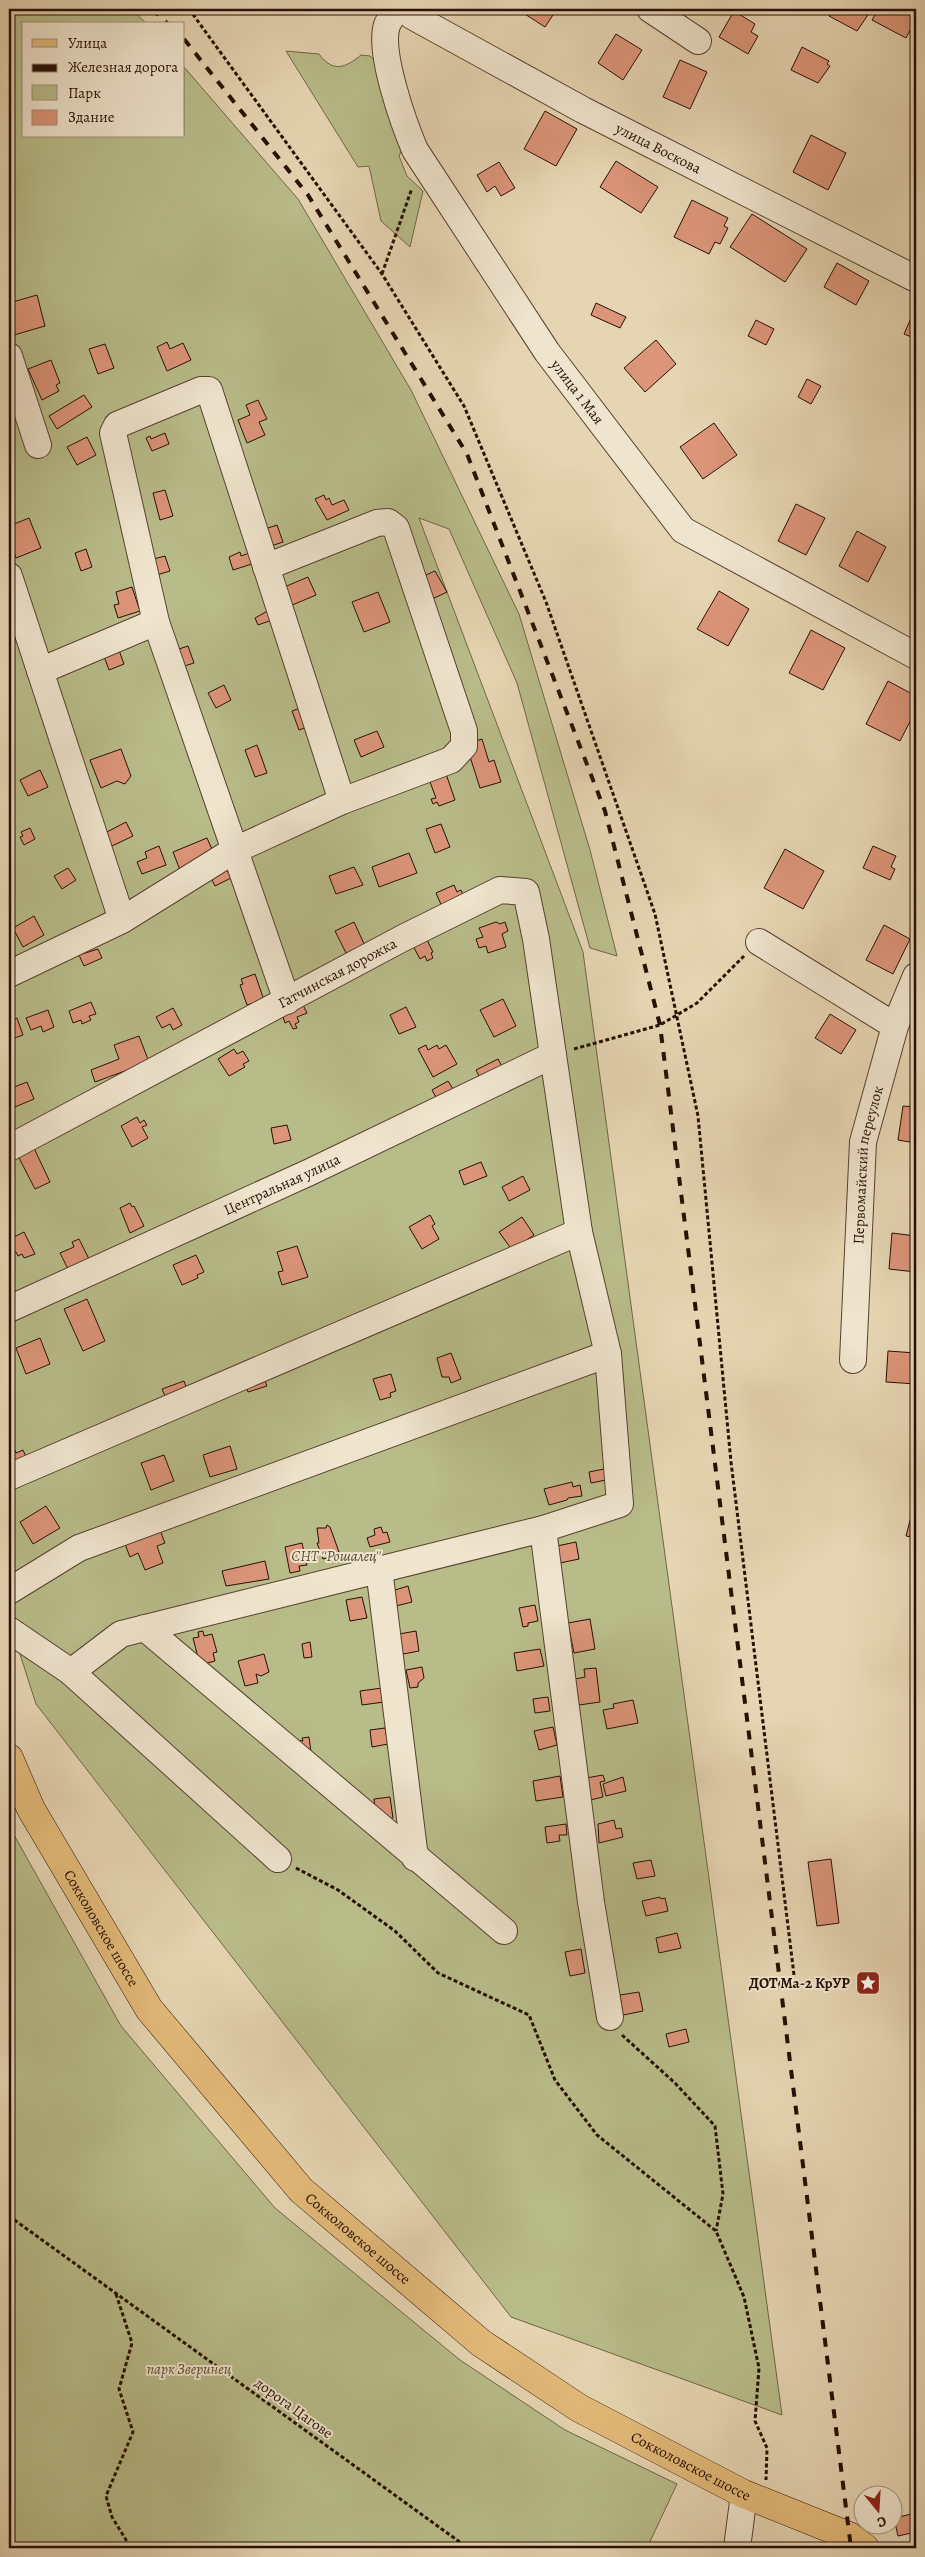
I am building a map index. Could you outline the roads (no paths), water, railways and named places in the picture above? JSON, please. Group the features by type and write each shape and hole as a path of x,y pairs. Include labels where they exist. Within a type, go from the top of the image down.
{"main road":[{"name":"Сокколовское шоссе","path":"9,1758 31,1809 149,2009 301,2190 481,2342 579,2408 755,2497 849,2536 865,2548"}],"street":[{"name":"улица 1 Мая","path":"397,9 387,26 388,58 402,118 421,161 547,352 683,530 916,656"},
{"name":"улица Воскова","path":"406,9 412,16 583,110 916,279"},
{"path":"650,9 698,42"},
{"path":"9,356 38,445"},
{"path":"287,1001 233,852 156,622 113,434 117,425 202,390 209,390 342,801"},
{"path":"9,974 122,920 233,852 342,801 451,760 464,746 464,731 396,528 388,522 377,523 266,567"},
{"path":"9,576 122,920"},
{"path":"40,671 156,622"},
{"name":"Гатчинская дорожка","path":"9,1148 403,938 500,890 526,892 536,938 553,1056"},
{"path":"759,942 895,1026"},
{"name":"Первомайский переулок","path":"852,1360 863,1142 895,1026 916,976"},
{"path":"71,1672 121,1634 543,1529 620,1504 608,1354 579,1232 553,1056"},
{"name":"Центральная улица","path":"9,1309 310,1172 553,1056"},
{"path":"9,1477 579,1232"},
{"path":"9,1592 79,1548 608,1354"},
{"path":"543,1529 591,1902 610,2017"},
{"path":"379,1569 415,1858"},
{"path":"146,1628 415,1858 504,1931"},
{"path":"9,1630 71,1672 278,1858"},
{"path":"737,2548 755,2497"}],"railway":[{"path":"152,9 166,22"},
{"path":"185,40 308,195 467,454 605,811 660,1025 851,2548"}],"place":[{"name":"ДОТ Ма-2 КрУР","path":"868,1983"}],"park label":[{"name":"СНТ ''Рошалец''","path":"336,1556"},
{"name":"парк Зверинец","path":"189,2369"}]}
